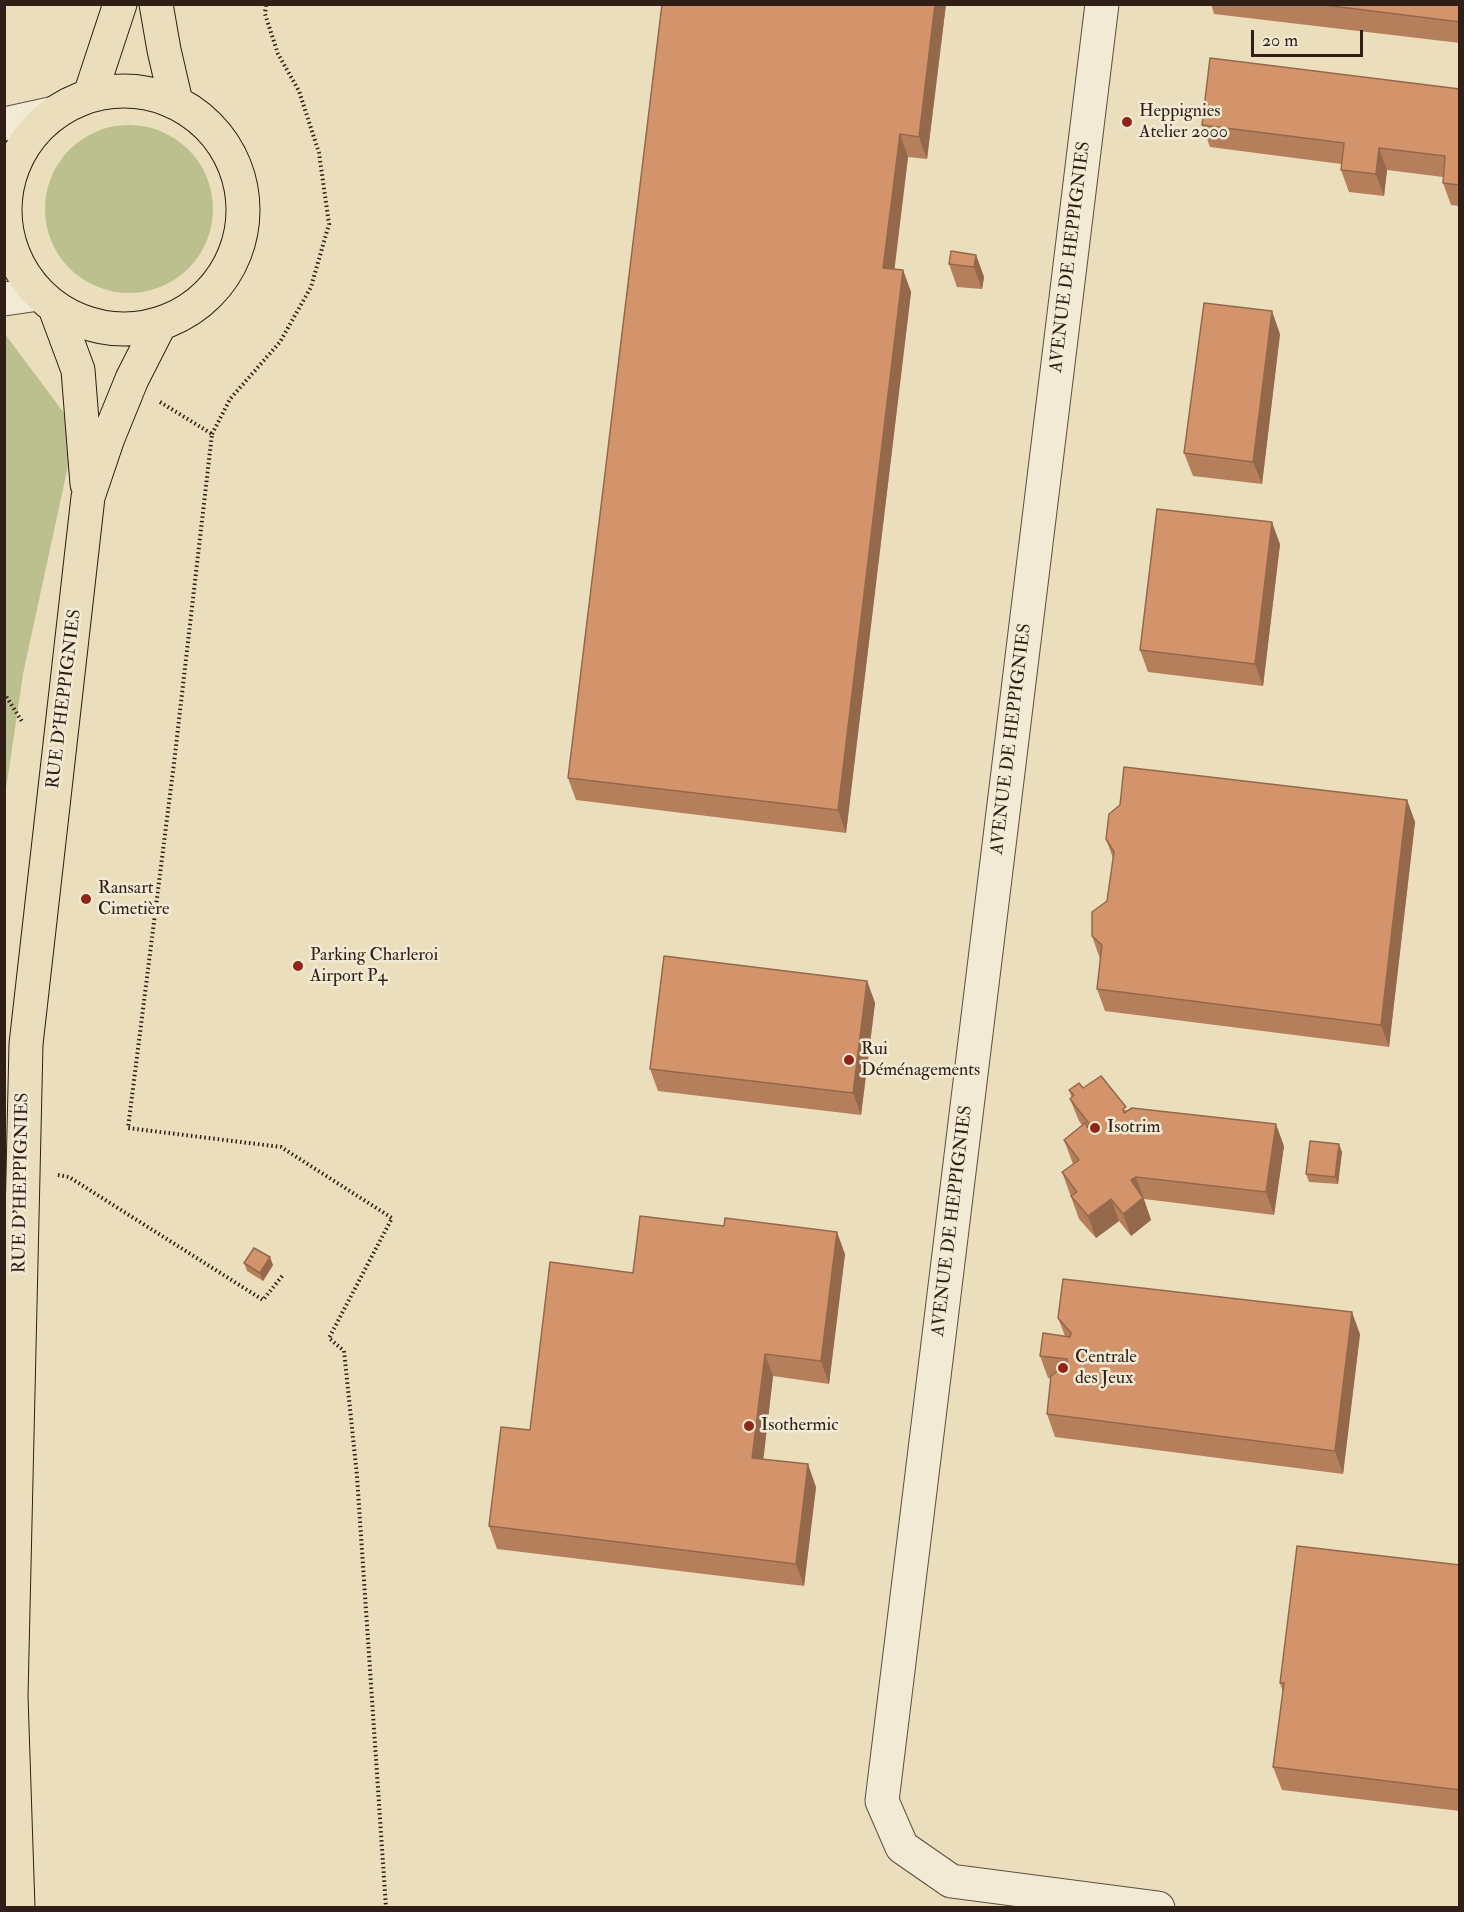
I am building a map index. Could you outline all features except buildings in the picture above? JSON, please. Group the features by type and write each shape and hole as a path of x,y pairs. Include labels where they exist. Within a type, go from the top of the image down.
{"main road":[{"path":"90,95 120,4"},
{"path":"156,4 176,102"},
{"path":"136,91 176,102 209,126 233,159 244,198 241,239 224,276 196,306 160,324 124,330 87,324 47,301 15,261 5,221 8,180 26,142 54,113 90,95 136,91"},
{"name":"RUE D'HEPPIGNIES","path":"18,1908 11,1696 26,1044 88,497 78,370 47,301"},
{"name":"RUE D'HEPPIGNIES","path":"88,497 108,438 132,379 160,324"}],"street":[{"name":"AVENUE DE HEPPIGNIES","path":"1102,4 882,1801 902,1847 951,1881 1158,1908"},
{"path":"4,124 54,113"},
{"path":"4,299 47,301"}],"path":[{"path":"266,4 265,14 278,54 299,91 320,153 329,224 311,287 279,342 230,399 212,434 174,763 128,1128 281,1147 392,1218 329,1338 344,1351 357,1476 386,1908"},
{"path":"158,401 212,434"},
{"path":"23,1165 69,1178 263,1300 283,1275"}],"green space":[{"path":"129,125 145,126 161,131 189,149 207,177 212,193 212,225 207,241 189,269 161,287 145,292 129,293 113,292 97,287 69,269 51,241 46,225 45,209 46,193 51,177 69,149 97,131 113,126"},
{"path":"5,334 76,429 23,674 5,796"}],"place":[{"name":"Heppignies Atelier 2000","path":"1127,122"},
{"name":"Ransart Cimetière","path":"86,899"},
{"name":"Parking Charleroi Airport P4","path":"298,966"},
{"name":"Rui Déménagements","path":"849,1060"},
{"name":"Isotrim","path":"1095,1128"},
{"name":"Centrale des Jeux","path":"1063,1368"},
{"name":"Isothermic","path":"749,1426"}]}
